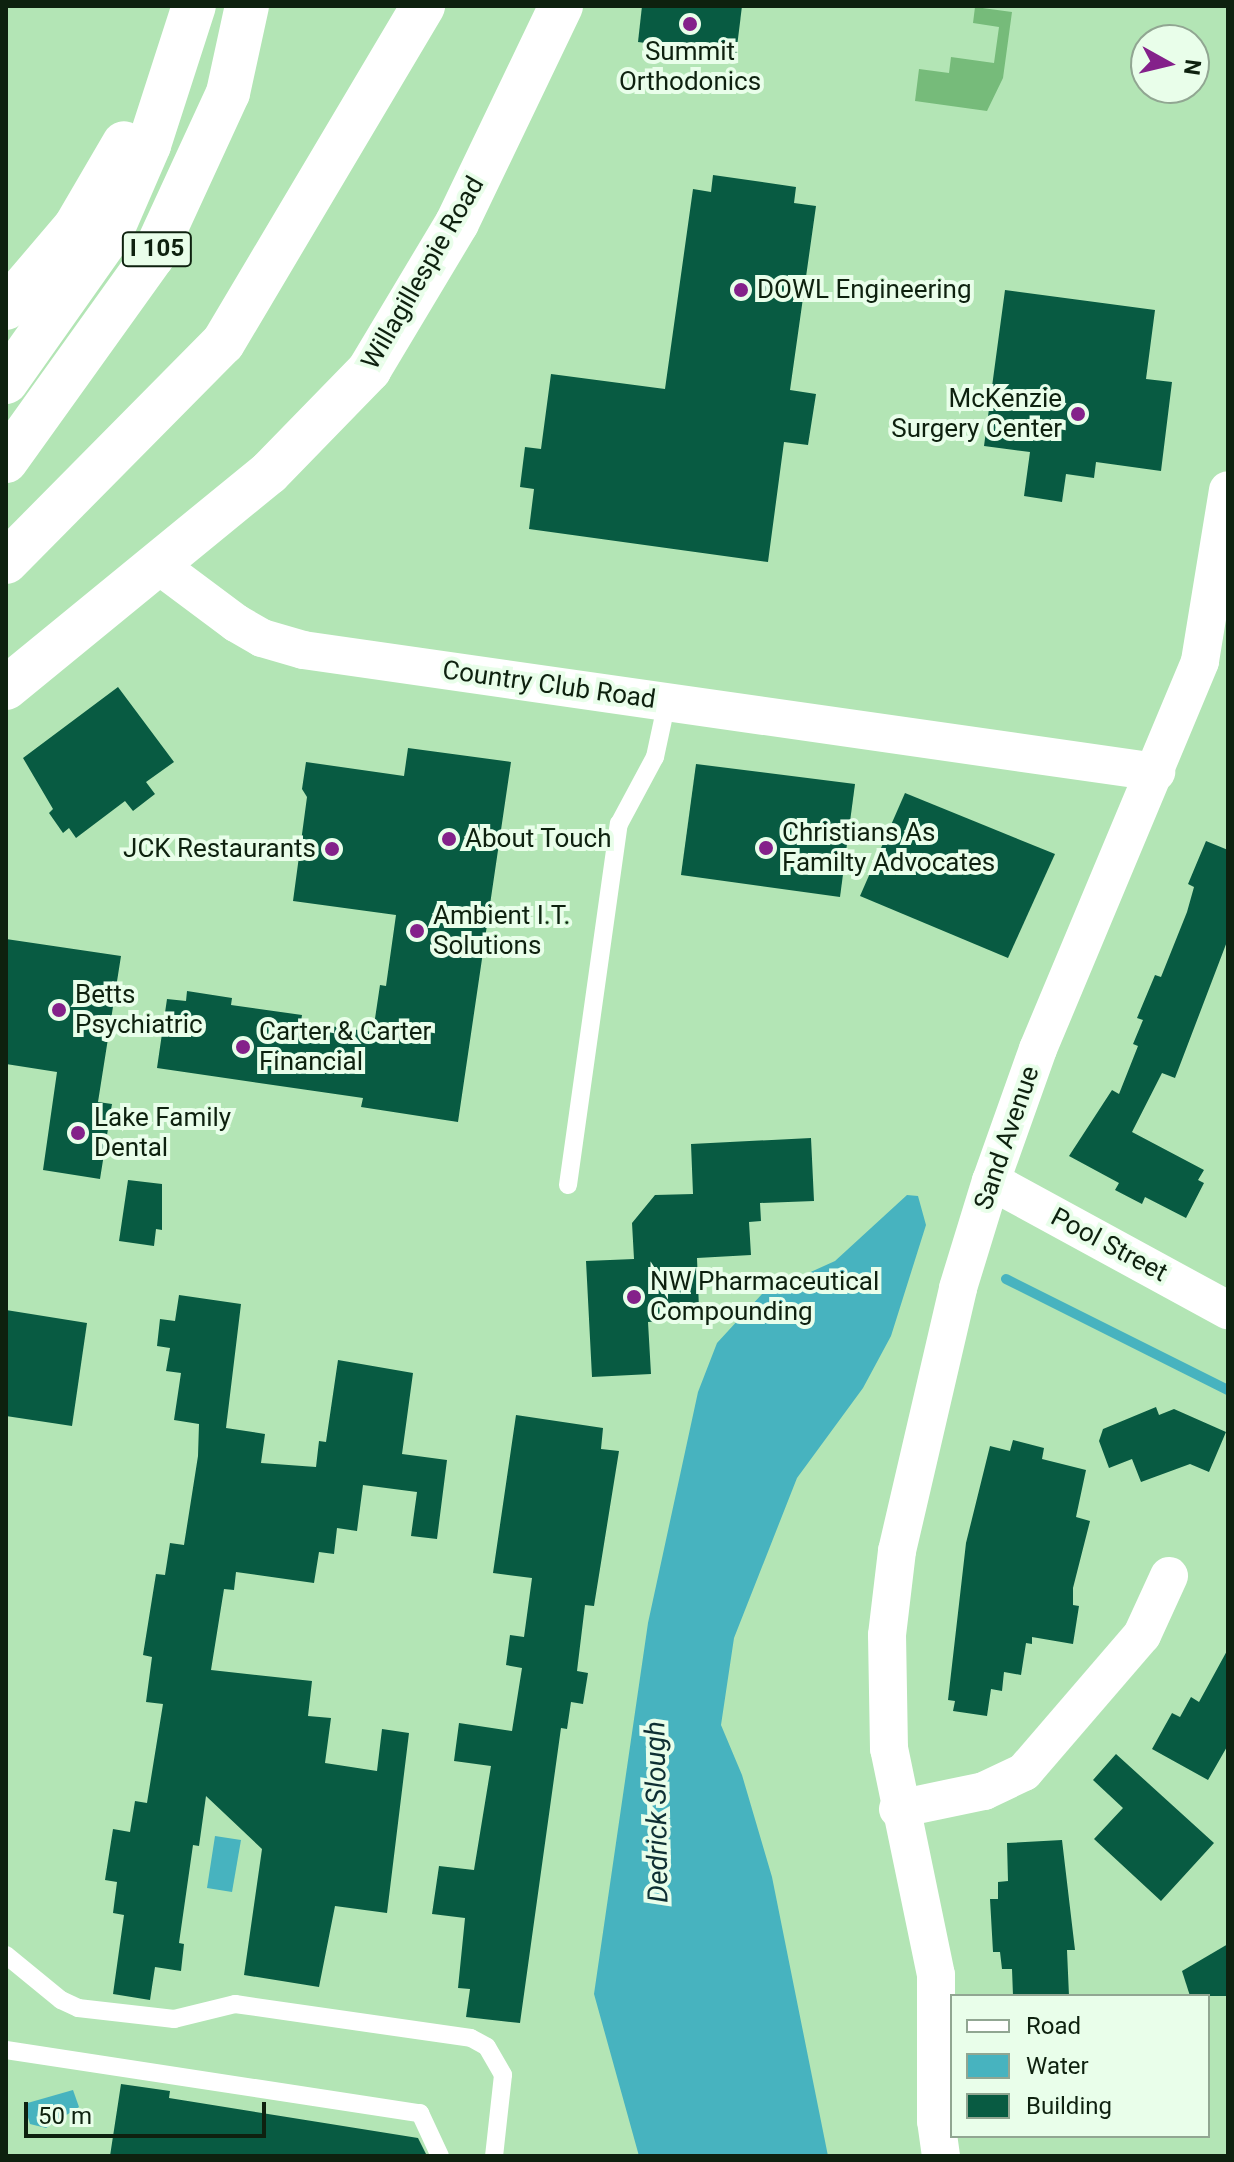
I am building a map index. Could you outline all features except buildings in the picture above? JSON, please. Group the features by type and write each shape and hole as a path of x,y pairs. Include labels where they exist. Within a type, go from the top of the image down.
{"main road":[{"name":"I 105","path":"6,382 111,233 149,145 194,6"},
{"name":"I 105","path":"6,461 153,256 228,93 247,6"},
{"path":"6,562 223,343 423,6"},
{"name":"Willagillespie Road","path":"161,567 333,414 369,370 457,223 561,6"},
{"path":"6,308 75,227 178,61"},
{"path":"6,688 161,567"}],"street":[{"name":"Sand Avenue","path":"941,2156 936,2121 936,1975 898,1809 886,1716 891,1595 939,1364 991,1181 1038,1049 1218,621 1228,490"},
{"name":"Country Club Road","path":"161,567 236,623 285,646 1156,772"},
{"name":"Pool Street","path":"991,1181 1228,1310"},
{"path":"898,1809 984,1791 1024,1772 1142,1635 1169,1576"}],"lane":[{"path":"568,1185 619,824 655,757 667,701"},
{"path":"6,1955 61,2000 78,2008 174,2019 235,2004 471,2038 487,2047 503,2075 494,2156"},
{"path":"6,2050 420,2113 440,2156"}],"green space":[{"path":"975,7 1012,12 1003,78 987,111 915,101 919,69 949,73 951,57 994,63 999,27 973,23"}],"water":[{"path":"907,1195 918,1196 926,1225 891,1336 863,1388 797,1478 734,1638 721,1725 742,1775 772,1877 828,2156 639,2156 594,1994 648,1623 698,1392 717,1343 762,1294 835,1261"},
{"path":"215,1836 241,1840 232,1892 207,1888"},
{"path":"73,2090 79,2107 46,2128 30,2124 24,2104"}],"waterway":[{"name":"Dedrick Slough","path":"1006,1279 1228,1390"}],"place":[{"name":"Summit Orthodonics","path":"690,24"},
{"name":"DOWL Engineering","path":"741,290"},
{"name":"McKenzie Surgery Center","path":"1078,414"},
{"name":"About Touch","path":"449,839"},
{"name":"Christians As Familty Advocates","path":"766,848"},
{"name":"JCK Restaurants","path":"332,849"},
{"name":"Ambient I.T. Solutions","path":"417,931"},
{"name":"Betts Psychiatric","path":"59,1010"},
{"name":"Carter & Carter Financial","path":"243,1047"},
{"name":"Lake Family Dental","path":"78,1133"},
{"name":"NW Pharmaceutical Compounding","path":"634,1297"}]}
